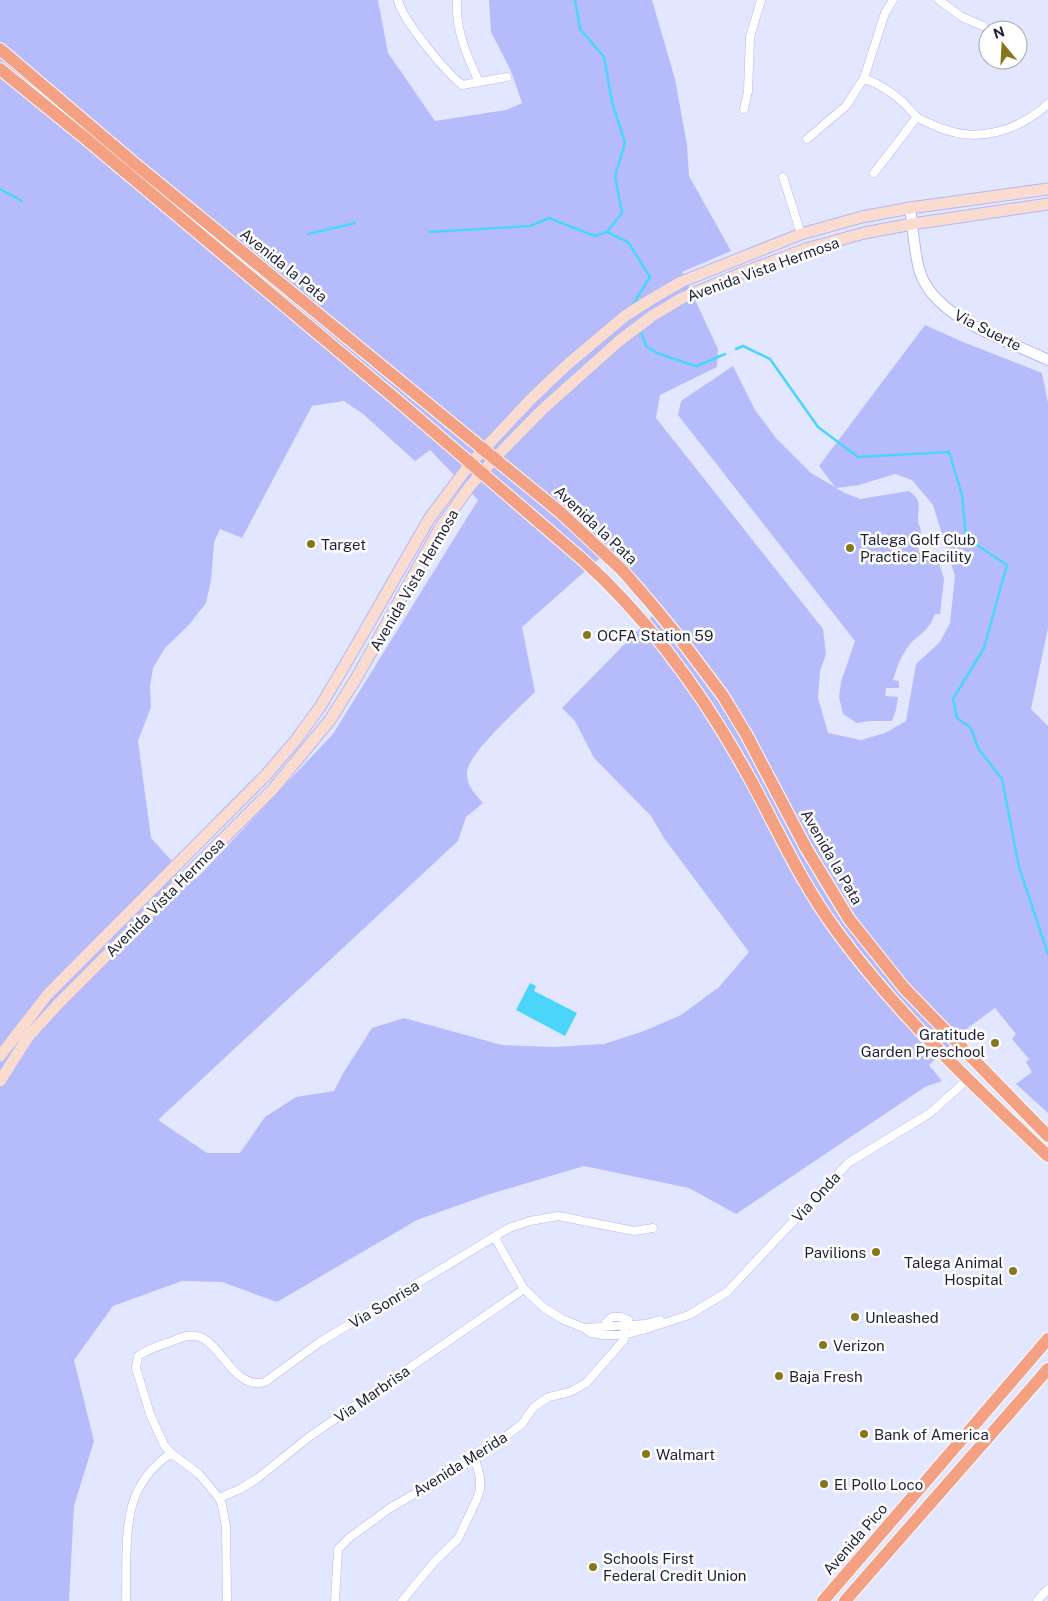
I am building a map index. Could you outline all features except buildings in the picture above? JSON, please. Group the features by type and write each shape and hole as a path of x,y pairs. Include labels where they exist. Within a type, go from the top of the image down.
{"highway":[{"name":"Avenida la Pata","path":"0,49 134,163 495,458 575,526 622,570 682,640 723,696 746,734 806,848 849,919 904,988 1048,1136"},
{"name":"Avenida la Pata","path":"0,69 397,400 595,571 671,654 714,716 749,777 789,854 835,929 887,996 967,1080 1048,1156"},
{"path":"967,1080 978,1077 991,1091 999,1087"},
{"name":"Avenida Pico","path":"823,1601 1048,1339"},
{"path":"845,1601 1048,1369"}],"main road":[{"name":"Avenida Vista Hermosa","path":"0,1056 48,994 266,775 296,740 320,706 352,653 429,519 470,464 533,397 614,325 650,300 681,282 801,234 862,217 910,208 1048,189"},
{"name":"Avenida Vista Hermosa","path":"0,1081 28,1038 59,1003 264,798 330,720 357,677 440,528 481,473 543,408 619,341 652,316 682,298 806,249 864,233 912,224 1048,204"}],"street":[{"path":"398,0 403,14 453,77 462,85 507,77"},
{"path":"457,0 456,10 464,48 478,82"},
{"path":"744,109 748,91 750,37 761,0"},
{"path":"807,139 846,106 864,78 885,13 893,0"},
{"path":"939,0 962,17 978,24"},
{"path":"864,78 887,90 904,103 917,117 949,132 968,135 986,134 1022,124 1048,104"},
{"path":"874,173 917,117"},
{"path":"783,177 801,234"},
{"name":"Via Suerte","path":"910,208 919,270 940,303 962,320 1048,360"},
{"name":"Via Onda","path":"495,1238 524,1289 543,1307 562,1319 591,1333 624,1335 689,1315 727,1292 848,1163 930,1113 967,1080"},
{"name":"Via Sonrisa","path":"171,1453 164,1445 150,1414 136,1368 138,1356 148,1350 179,1338 197,1336 206,1341 249,1383 258,1384 265,1382 320,1342 509,1228 530,1221 558,1216 634,1230 653,1228"},
{"name":"Via Marbrisa","path":"219,1498 240,1489 258,1478 309,1437 524,1289"},
{"name":"Via Onda","path":"584,1328 625,1322 638,1324 662,1320 671,1321"},
{"name":"Avenida Merida","path":"335,1601 338,1549 349,1538 390,1508 475,1459 522,1424 533,1408 540,1402 549,1397 570,1392 586,1383 624,1340 625,1322"},
{"path":"606,1326 607,1335"},
{"path":"126,1601 128,1523 138,1490 151,1471 171,1453 199,1474 219,1498 226,1526 226,1601"},
{"path":"402,1601 435,1561 458,1539 480,1489 480,1477 475,1459"},
{"path":"1037,1601 1048,1588"}],"shaded area":[{"path":"0,0 378,0 388,53 435,121 506,110 522,103 511,71 491,32 489,0 652,0 675,79 687,145 689,176 731,251 682,272 718,349 717,367 660,395 656,418 823,629 826,654 820,671 818,698 828,733 861,740 885,733 906,721 916,664 940,642 950,623 955,576 933,505 912,480 895,474 859,485 836,488 860,499 909,491 919,504 918,520 921,532 918,543 919,552 939,563 944,579 940,614 935,614 927,628 904,652 893,680 899,681 899,688 886,688 885,696 898,697 892,721 857,723 843,714 839,697 841,682 855,641 678,415 681,401 733,366 755,410 776,438 811,473 835,487 819,466 925,325 1042,373 1048,403 1048,628 1031,709 1048,726 1048,1113 1016,1084 1032,1072 1026,1062 1029,1059 1012,1039 1016,1034 995,1008 969,1027 929,1065 942,1081 925,1087 736,1214 689,1188 584,1166 490,1194 417,1220 277,1302 222,1282 182,1281 113,1306 74,1360 94,1441 74,1506 69,1601 0,1601","holes":["344,401 363,414 415,461 430,450 478,500 333,734 196,879 181,871 151,838 138,741 151,707 150,687 153,668 165,648 188,626 206,603 211,580 214,542 220,529 242,538 312,406","609,550 642,582 661,607 562,708 575,721 594,758 651,816 664,838 749,952 719,987 681,1015 644,1031 604,1044 554,1047 502,1045 404,1018 372,1028 334,1091 296,1097 265,1117 240,1153 207,1153 158,1120 458,841 466,817 483,803 468,781 467,772 470,764 485,743 535,692 522,627"]},
{"path":"530,983 536,986 534,991 577,1013 565,1036 516,1010"}],"waterway":[{"path":"575,0 580,29 604,57 612,102 625,143 615,176 622,213 607,232 628,242 650,277 632,307"},
{"path":"0,189 22,201"},
{"path":"429,232 530,226 549,218 595,236 607,232"},
{"path":"308,234 355,223"},
{"path":"640,329 646,346 657,353 689,364 697,366 725,354"},
{"path":"736,349 743,346 770,359 818,427 858,457 949,452 962,495 966,538 1007,565 984,648 953,699 957,718 971,728 978,748 1002,779 1019,867 1048,954"}],"place":[{"name":"Target","path":"311,544"},
{"name":"Talega Golf Club Practice Facility","path":"850,548"},
{"name":"OCFA Station 59","path":"587,635"},
{"name":"Gratitude Garden Preschool","path":"995,1043"},
{"name":"Pavilions","path":"876,1252"},
{"name":"Talega Animal Hospital","path":"1013,1271"},
{"name":"Unleashed","path":"855,1317"},
{"name":"Verizon","path":"823,1345"},
{"name":"Baja Fresh","path":"779,1376"},
{"name":"Bank of America","path":"864,1434"},
{"name":"Walmart","path":"646,1454"},
{"name":"El Pollo Loco","path":"824,1484"},
{"name":"Schools First Federal Credit Union","path":"593,1567"}]}
